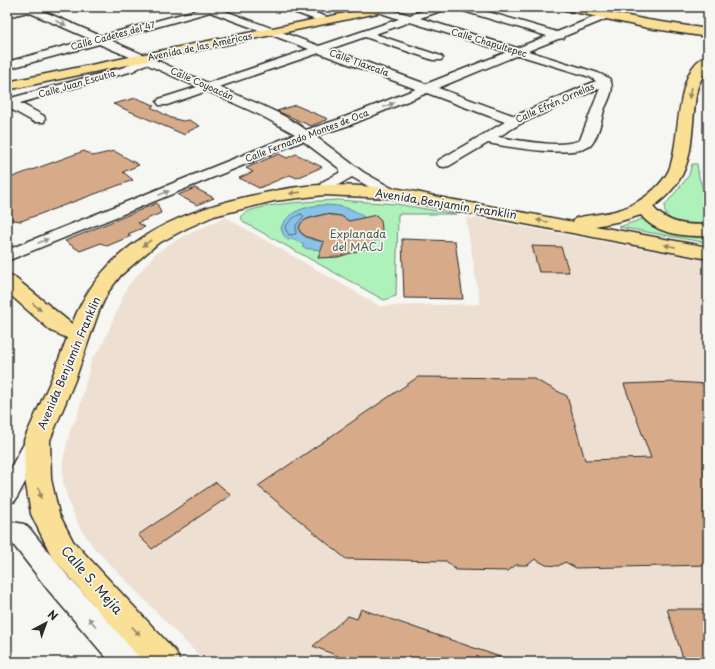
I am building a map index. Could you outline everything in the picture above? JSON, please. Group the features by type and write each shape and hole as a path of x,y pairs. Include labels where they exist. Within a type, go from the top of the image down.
{"main road":[{"path":"565,7 708,33"},
{"name":"Avenida de las Américas","path":"7,86 382,8"},
{"path":"688,30 708,38"},
{"path":"566,226 622,217 644,207 672,179 678,166 690,88 697,71 708,60"},
{"name":"Avenida Benjamín Franklin","path":"37,440 63,380 88,312 98,291 114,271 150,240 186,221 229,206 274,196 324,190 390,193 708,253"},
{"path":"644,207 652,216 673,227 687,230 708,230"},
{"path":"7,281 59,326 68,331 79,334"},
{"name":"Calle S. Mejía","path":"37,440 38,479 43,506 52,530 62,549 164,662"}],"street":[{"path":"288,7 326,20"},
{"path":"163,102 444,7"},
{"path":"460,7 560,36"},
{"path":"7,14 30,8"},
{"name":"Calle Coyoacán","path":"30,8 265,112 306,135 348,167 390,193"},
{"name":"Calle Cadetes del 47","path":"7,66 211,8"},
{"name":"Calle Tlaxcala","path":"211,8 514,121"},
{"name":"Calle Chapultepec","path":"382,8 594,75 605,81"},
{"name":"Calle Fernando Montes de Oca","path":"7,256 306,135 345,122 560,36 607,15"},
{"path":"365,34 437,58"},
{"name":"Calle Juan Escutia","path":"8,102 129,69 141,63 143,58"},
{"name":"Calle Efrén Ornelas","path":"444,163 484,138 514,121 605,81 606,88 586,141 582,144 566,147 529,145 484,138"},
{"path":"8,102 40,119"},
{"path":"324,190 327,186 346,175 348,167"},
{"name":"Avenida Benjamín Franklin","path":"7,495 37,440"},
{"path":"7,530 15,532 21,536 58,583 126,662"}],"shaded area":[{"path":"225,217 380,306 480,304 466,218 481,219 708,261 708,662 205,662 94,548 80,528 70,506 63,482 63,460 71,427 77,418 92,358 101,348 127,287 156,253 174,241"}],"green space":[{"path":"692,164 697,164 699,178 708,200 708,225 680,223 668,217 665,212 665,205 689,175"},
{"name":"Explanada del MACJ","path":"338,200 396,204 456,214 398,214 396,296 384,300 245,223 240,217 246,212 270,206 301,202"},
{"path":"645,218 683,235 708,237 708,243 619,227"}],"water":[{"path":"327,205 344,207 355,211 365,218 328,250 309,249 302,247 304,245 292,238 288,240 283,234 281,228 284,222 298,211 315,206","holes":["325,214 341,216 329,241 313,240 300,232 307,219"]}],"building":[{"path":"136,98 154,105 151,107 171,118 183,121 189,120 200,126 187,132 185,135 113,104"},
{"path":"295,105 328,119 311,126 277,111"},
{"path":"84,151 93,156 114,151 139,165 123,172 133,180 21,221 7,219 7,179"},
{"path":"279,154 287,158 296,154 322,167 297,178 290,175 259,188 239,178 253,172 246,168"},
{"path":"195,188 214,198 197,205 178,195"},
{"path":"157,203 161,213 138,223 145,227 128,234 131,236 107,246 101,243 80,251 65,241"},
{"path":"325,214 341,216 349,221 376,215 381,220 382,230 378,239 364,249 338,257 318,258 324,242 307,237 300,232 299,228 301,223 307,219"},
{"path":"402,239 455,241 463,299 404,298"},
{"path":"532,246 561,247 569,272 539,272"},
{"path":"418,377 532,378 567,396 585,460 651,458 624,384 675,382 708,384 708,565 576,568 565,562 558,566 546,565 535,559 528,565 516,565 508,571 456,570 446,561 346,559 258,486"},
{"path":"216,482 231,495 152,549 138,535"},
{"path":"361,609 509,660 508,662 336,662 338,656 313,646 348,616 357,619"},
{"path":"667,609 708,609 708,657 683,658"}]}
